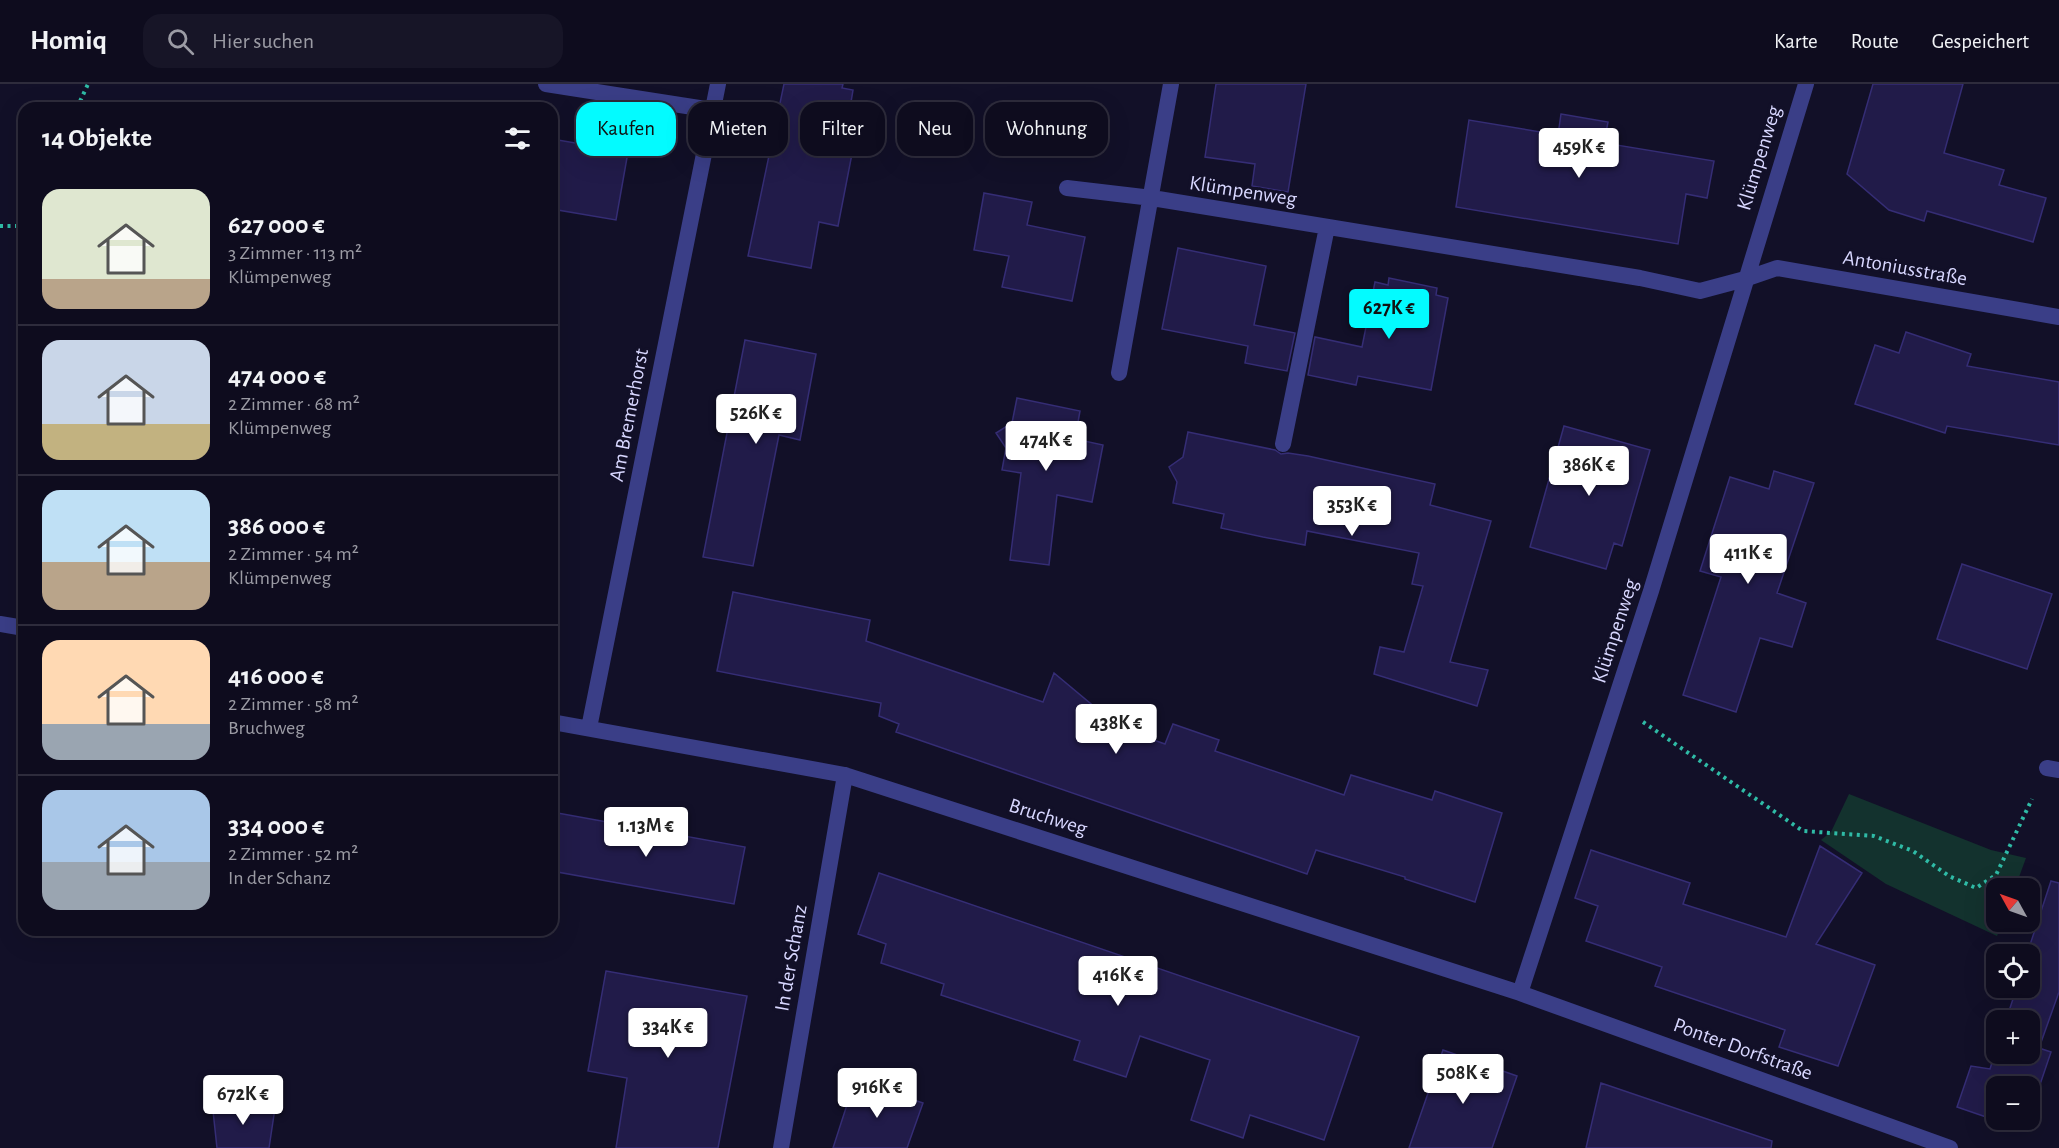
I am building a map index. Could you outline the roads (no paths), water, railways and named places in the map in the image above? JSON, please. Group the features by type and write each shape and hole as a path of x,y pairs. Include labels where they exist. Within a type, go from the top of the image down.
{"street":[{"path":"546,84 688,106"},
{"name":"Am Bremerhorst","path":"714,102 718,84"},
{"path":"1119,373 1171,84"},
{"name":"Klümpenweg","path":"1520,993 1655,580 1806,84"},
{"name":"Am Bremerhorst","path":"589,728 703,156"},
{"name":"Klümpenweg","path":"1067,188 1152,198 1640,278 1700,291 1745,279"},
{"path":"1283,444 1327,227"},
{"name":"Antoniusstraße","path":"1745,279 1777,268 2059,317"},
{"path":"0,624 18,627"},
{"name":"Bruchweg","path":"558,723 845,775 1520,993"},
{"name":"In der Schanz","path":"781,1148 845,775"},
{"name":"Ponter Dorfstraße","path":"1520,993 1950,1148"}]}
